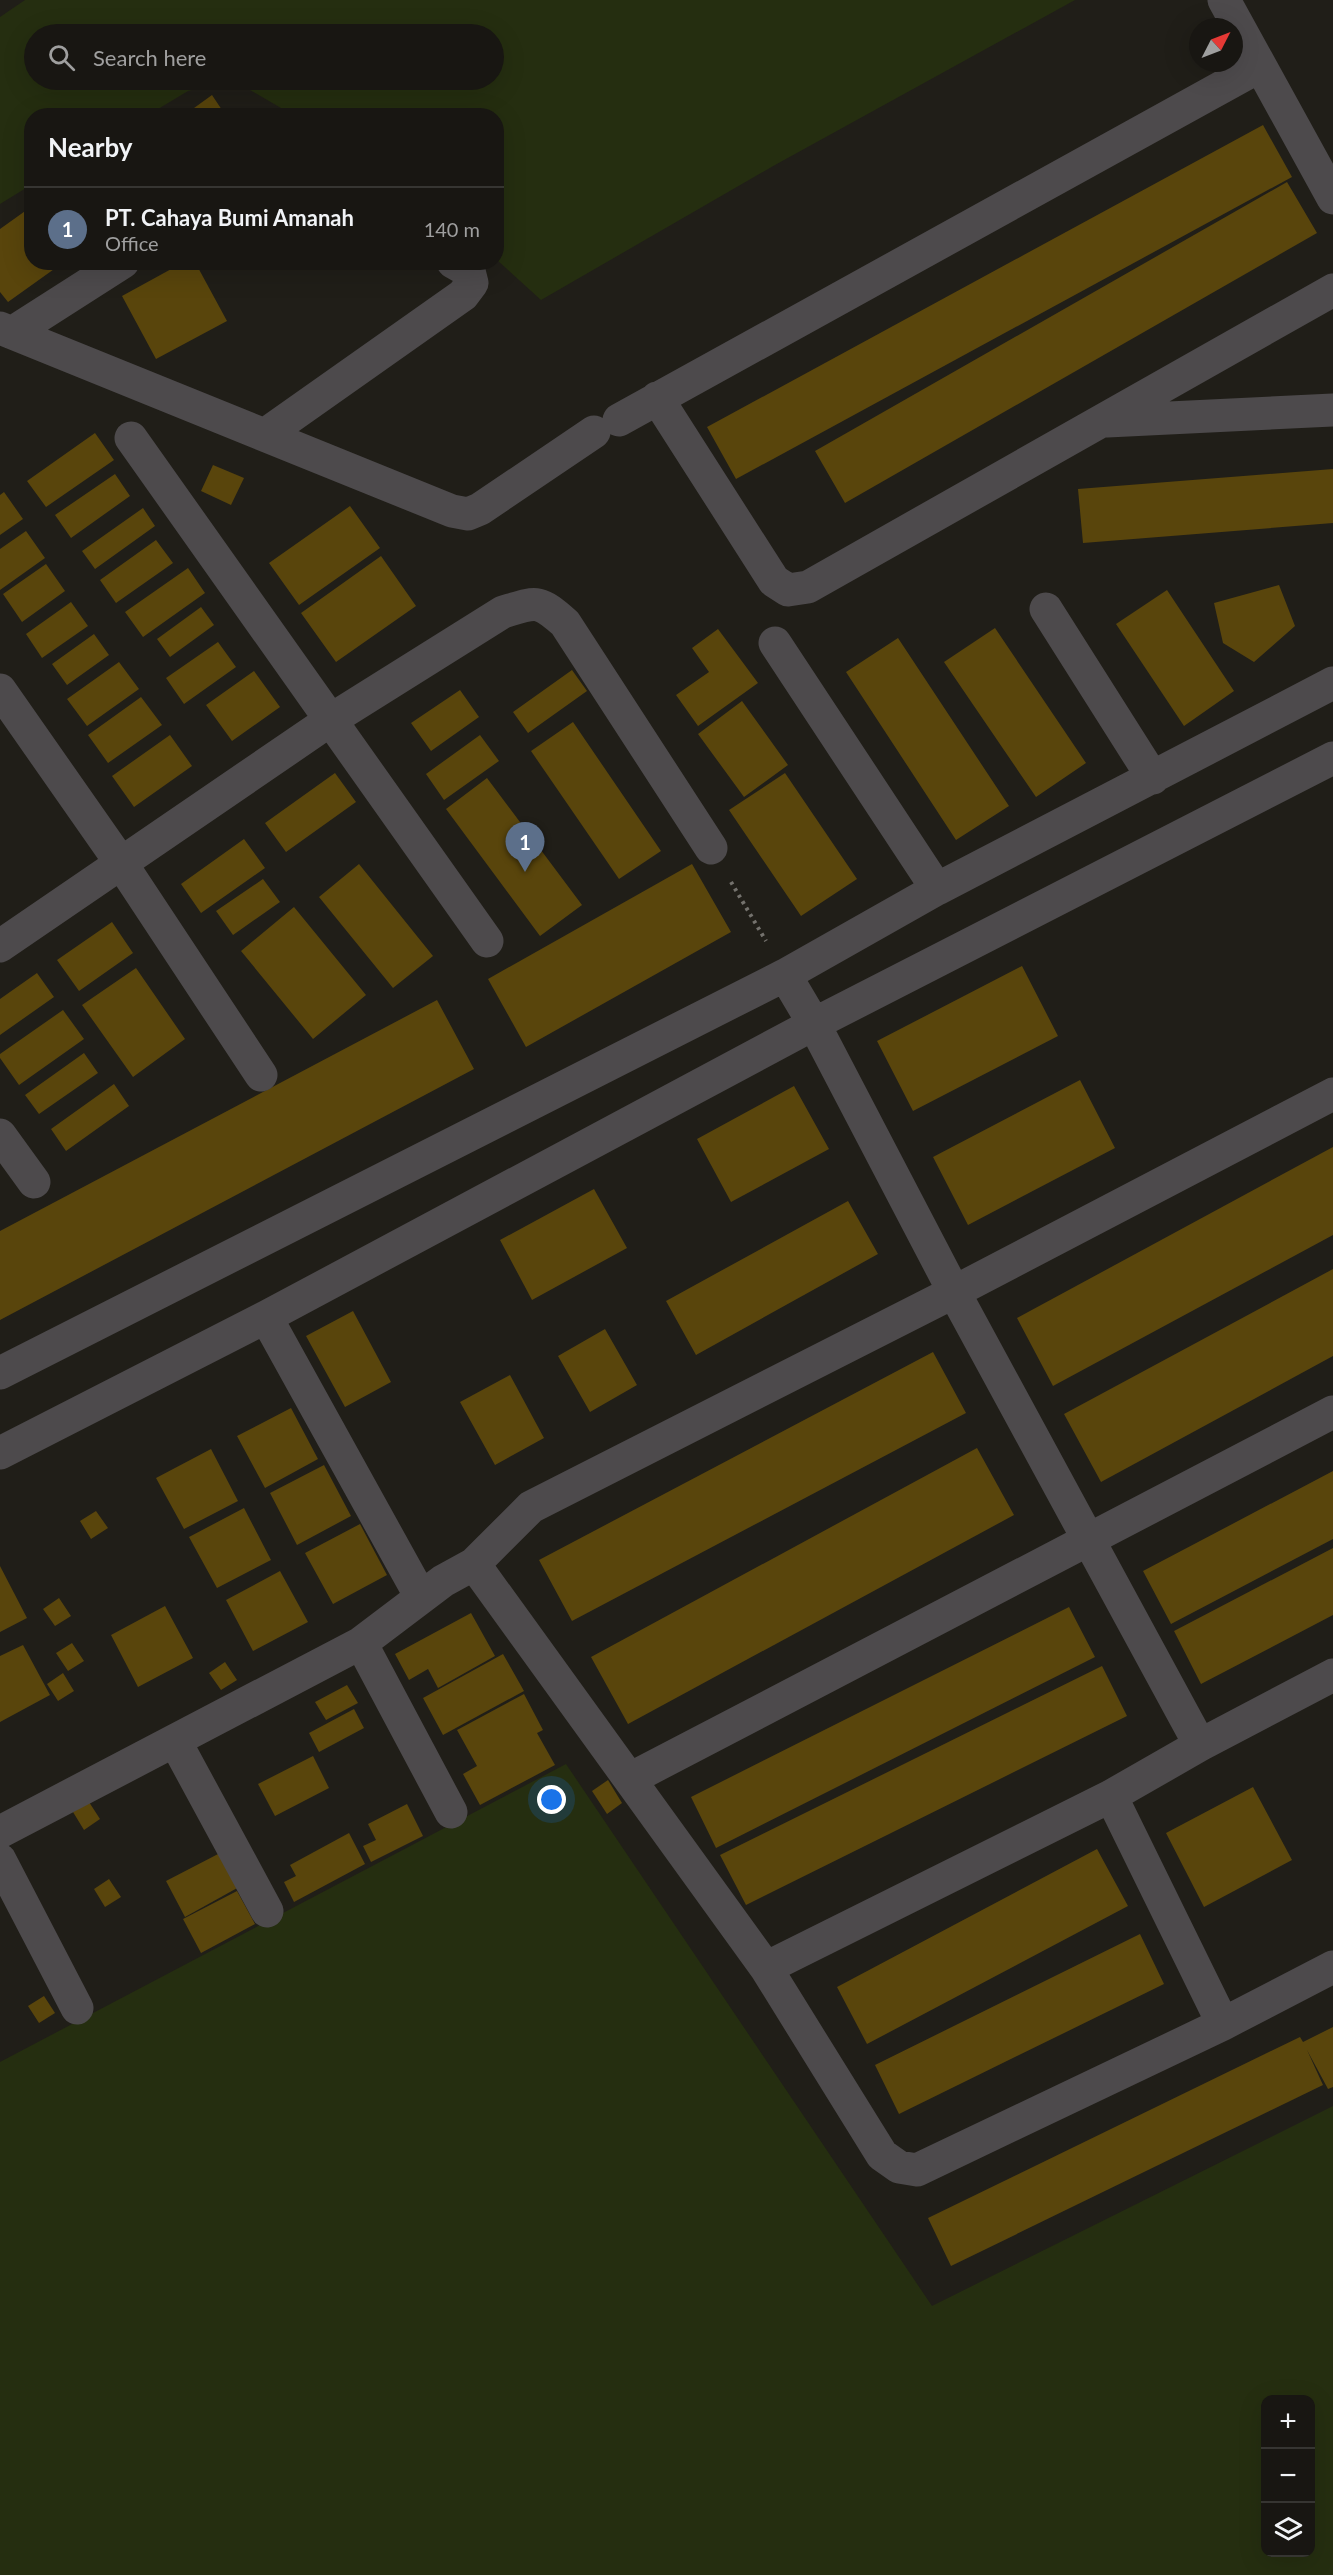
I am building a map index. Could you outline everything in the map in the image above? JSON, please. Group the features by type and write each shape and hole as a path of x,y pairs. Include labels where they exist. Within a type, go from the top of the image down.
{"street":[{"path":"1224,0 1333,198"},
{"path":"6,331 266,434 452,512 468,514 480,509 606,426 1260,66"},
{"path":"6,331 109,270"},
{"path":"266,434 463,295 472,283 467,270"},
{"path":"657,398 774,581 788,590 808,587 1333,290"},
{"path":"1102,421 1333,410"},
{"path":"131,438 487,941"},
{"path":"0,946 330,721 503,612 531,604 546,605 566,622 711,848"},
{"path":"1047,609 1153,778"},
{"path":"775,643 937,889"},
{"path":"0,1373 785,975 937,889 1333,683"},
{"path":"0,690 121,863 261,1075"},
{"path":"0,1453 266,1317 814,1024 1333,758"},
{"path":"785,975 814,1024 954,1292 1200,1745"},
{"path":"0,1832 361,1643 421,1597 474,1564 531,1507 954,1292 1333,1094"},
{"path":"0,1135 34,1182"},
{"path":"266,1317 421,1597"},
{"path":"630,1779 1333,1412"},
{"path":"474,1564 766,1968 882,2155 899,2167 917,2170 1223,2024 1333,1967"},
{"path":"361,1643 451,1812"},
{"path":"766,1968 1110,1796 1200,1745 1333,1675"},
{"path":"175,1741 267,1911"},
{"path":"1110,1796 1223,2024"},
{"path":"0,1860 77,2007"}],"path":[{"path":"711,848 785,975"}],"green space":[{"path":"25,0 1075,0 775,165 541,300 504,266 504,108 281,108 250,90 504,90 504,24 24,24 24,90 192,90 160,108 24,108 24,189 0,204 0,17"},
{"path":"566,1764 932,2306 1333,2106 1333,2575 0,2575 0,2062"}],"building":[{"path":"212,95 221,108 194,108"},
{"path":"1263,125 1292,177 736,479 707,427"},
{"path":"1287,182 1317,233 845,503 815,451"},
{"path":"24,212 24,270 53,270 8,302 0,292 0,229"},
{"path":"169,270 199,270 227,321 156,359 122,296"},
{"path":"95,433 114,460 46,507 27,481"},
{"path":"213,465 244,478 231,505 201,491"},
{"path":"1333,469 1333,523 1083,543 1078,489"},
{"path":"115,474 130,496 71,538 55,515"},
{"path":"4,492 23,519 0,535 0,495"},
{"path":"350,506 380,548 299,605 269,563"},
{"path":"143,508 155,526 95,569 82,551"},
{"path":"26,531 45,558 0,590 0,549"},
{"path":"156,540 173,563 116,603 100,580"},
{"path":"381,556 416,606 336,662 301,613"},
{"path":"46,564 65,591 22,622 3,594"},
{"path":"188,568 205,593 143,637 125,612"},
{"path":"1279,585 1295,626 1254,662 1223,643 1214,603"},
{"path":"1167,590 1234,691 1184,726 1116,624"},
{"path":"71,602 88,626 42,658 26,634"},
{"path":"201,607 214,625 170,657 157,639"},
{"path":"995,628 1086,763 1036,797 944,662"},
{"path":"718,629 758,683 698,726 676,695 709,672 692,648"},
{"path":"94,634 109,655 67,685 52,664"},
{"path":"898,638 1009,806 956,840 846,672"},
{"path":"218,642 236,667 184,704 166,678"},
{"path":"119,662 139,689 87,726 67,699"},
{"path":"572,670 587,691 528,733 513,712"},
{"path":"254,671 280,707 232,741 206,705"},
{"path":"460,690 479,717 431,751 411,723"},
{"path":"141,697 162,725 108,763 88,735"},
{"path":"742,701 788,765 744,797 698,734"},
{"path":"573,722 661,851 619,879 531,751"},
{"path":"170,735 192,766 134,807 112,776"},
{"path":"480,735 499,761 444,800 426,774"},
{"path":"335,773 356,802 286,852 265,823"},
{"path":"785,773 857,879 801,916 729,810"},
{"path":"487,778 582,905 540,936 446,809"},
{"path":"244,839 265,868 201,913 181,884"},
{"path":"359,864 433,956 393,988 319,897"},
{"path":"692,864 731,932 526,1047 488,979"},
{"path":"263,879 280,902 233,935 216,911"},
{"path":"294,907 366,995 313,1039 241,951"},
{"path":"112,922 133,953 79,991 57,960"},
{"path":"1022,966 1058,1036 913,1111 877,1041"},
{"path":"136,968 185,1039 133,1077 82,1005"},
{"path":"37,973 54,997 0,1035 0,999"},
{"path":"437,1000 474,1069 0,1320 0,1231"},
{"path":"63,1010 84,1039 19,1085 0,1058 0,1054"},
{"path":"84,1053 98,1073 39,1114 25,1095"},
{"path":"1080,1080 1115,1148 968,1225 933,1157"},
{"path":"114,1084 129,1106 66,1151 51,1129"},
{"path":"794,1086 829,1149 731,1202 697,1139"},
{"path":"1333,1147 1333,1235 1053,1386 1017,1318"},
{"path":"594,1189 627,1248 532,1300 500,1240"},
{"path":"848,1201 878,1254 696,1355 666,1301"},
{"path":"1333,1269 1333,1356 1101,1482 1064,1414"},
{"path":"353,1311 391,1382 345,1407 306,1336"},
{"path":"605,1329 637,1385 590,1412 558,1356"},
{"path":"933,1352 966,1413 572,1621 539,1560"},
{"path":"510,1375 544,1438 495,1465 460,1402"},
{"path":"291,1408 318,1459 265,1488 237,1436"},
{"path":"977,1448 1014,1515 628,1724 591,1657"},
{"path":"211,1449 238,1501 184,1529 156,1478"},
{"path":"324,1465 351,1516 297,1545 270,1493"},
{"path":"1333,1471 1333,1539 1171,1624 1143,1571"},
{"path":"244,1508 271,1560 217,1588 189,1537"},
{"path":"96,1511 108,1528 91,1539 80,1521"},
{"path":"360,1524 387,1575 333,1604 305,1553"},
{"path":"1333,1548 1333,1615 1201,1684 1174,1631"},
{"path":"0,1566 27,1618 0,1632"},
{"path":"280,1571 308,1622 253,1651 226,1600"},
{"path":"59,1598 71,1616 55,1626 43,1609"},
{"path":"165,1606 193,1658 138,1687 111,1635"},
{"path":"1069,1607 1095,1657 716,1848 691,1797"},
{"path":"471,1613 495,1656 438,1688 428,1669 409,1680 395,1654"},
{"path":"72,1643 84,1661 68,1671 56,1653"},
{"path":"23,1645 50,1695 0,1722 0,1656"},
{"path":"503,1654 524,1691 443,1735 423,1698"},
{"path":"225,1662 237,1680 221,1690 209,1673"},
{"path":"1102,1666 1127,1716 746,1905 720,1855"},
{"path":"63,1673 74,1691 58,1701 47,1684"},
{"path":"347,1685 358,1703 326,1720 315,1702"},
{"path":"524,1694 543,1730 537,1733 555,1765 480,1805 463,1774 477,1766 457,1730"},
{"path":"354,1709 364,1728 319,1752 309,1733"},
{"path":"313,1756 329,1788 275,1816 258,1784"},
{"path":"608,1780 622,1803 607,1814 592,1791"},
{"path":"1253,1787 1292,1860 1204,1907 1166,1833"},
{"path":"89,1802 100,1819 84,1830 73,1812"},
{"path":"407,1804 423,1836 371,1862 363,1846 376,1840 368,1824"},
{"path":"349,1833 365,1864 294,1902 284,1882 296,1876 290,1865"},
{"path":"1097,1849 1128,1906 867,2044 837,1987"},
{"path":"220,1853 239,1887 185,1917 166,1881"},
{"path":"109,1879 121,1897 105,1907 94,1889"},
{"path":"237,1891 255,1924 201,1953 183,1919"},
{"path":"1140,1934 1164,1984 899,2114 875,2065"},
{"path":"44,1996 55,2013 39,2023 28,2006"},
{"path":"1333,2027 1333,2087 1328,2089 1307,2050 1323,2085 951,2266 928,2218 1300,2037 1303,2042"}],"place":[{"name":"PT. Cahaya Bumi Amanah","path":"525,872"}]}
